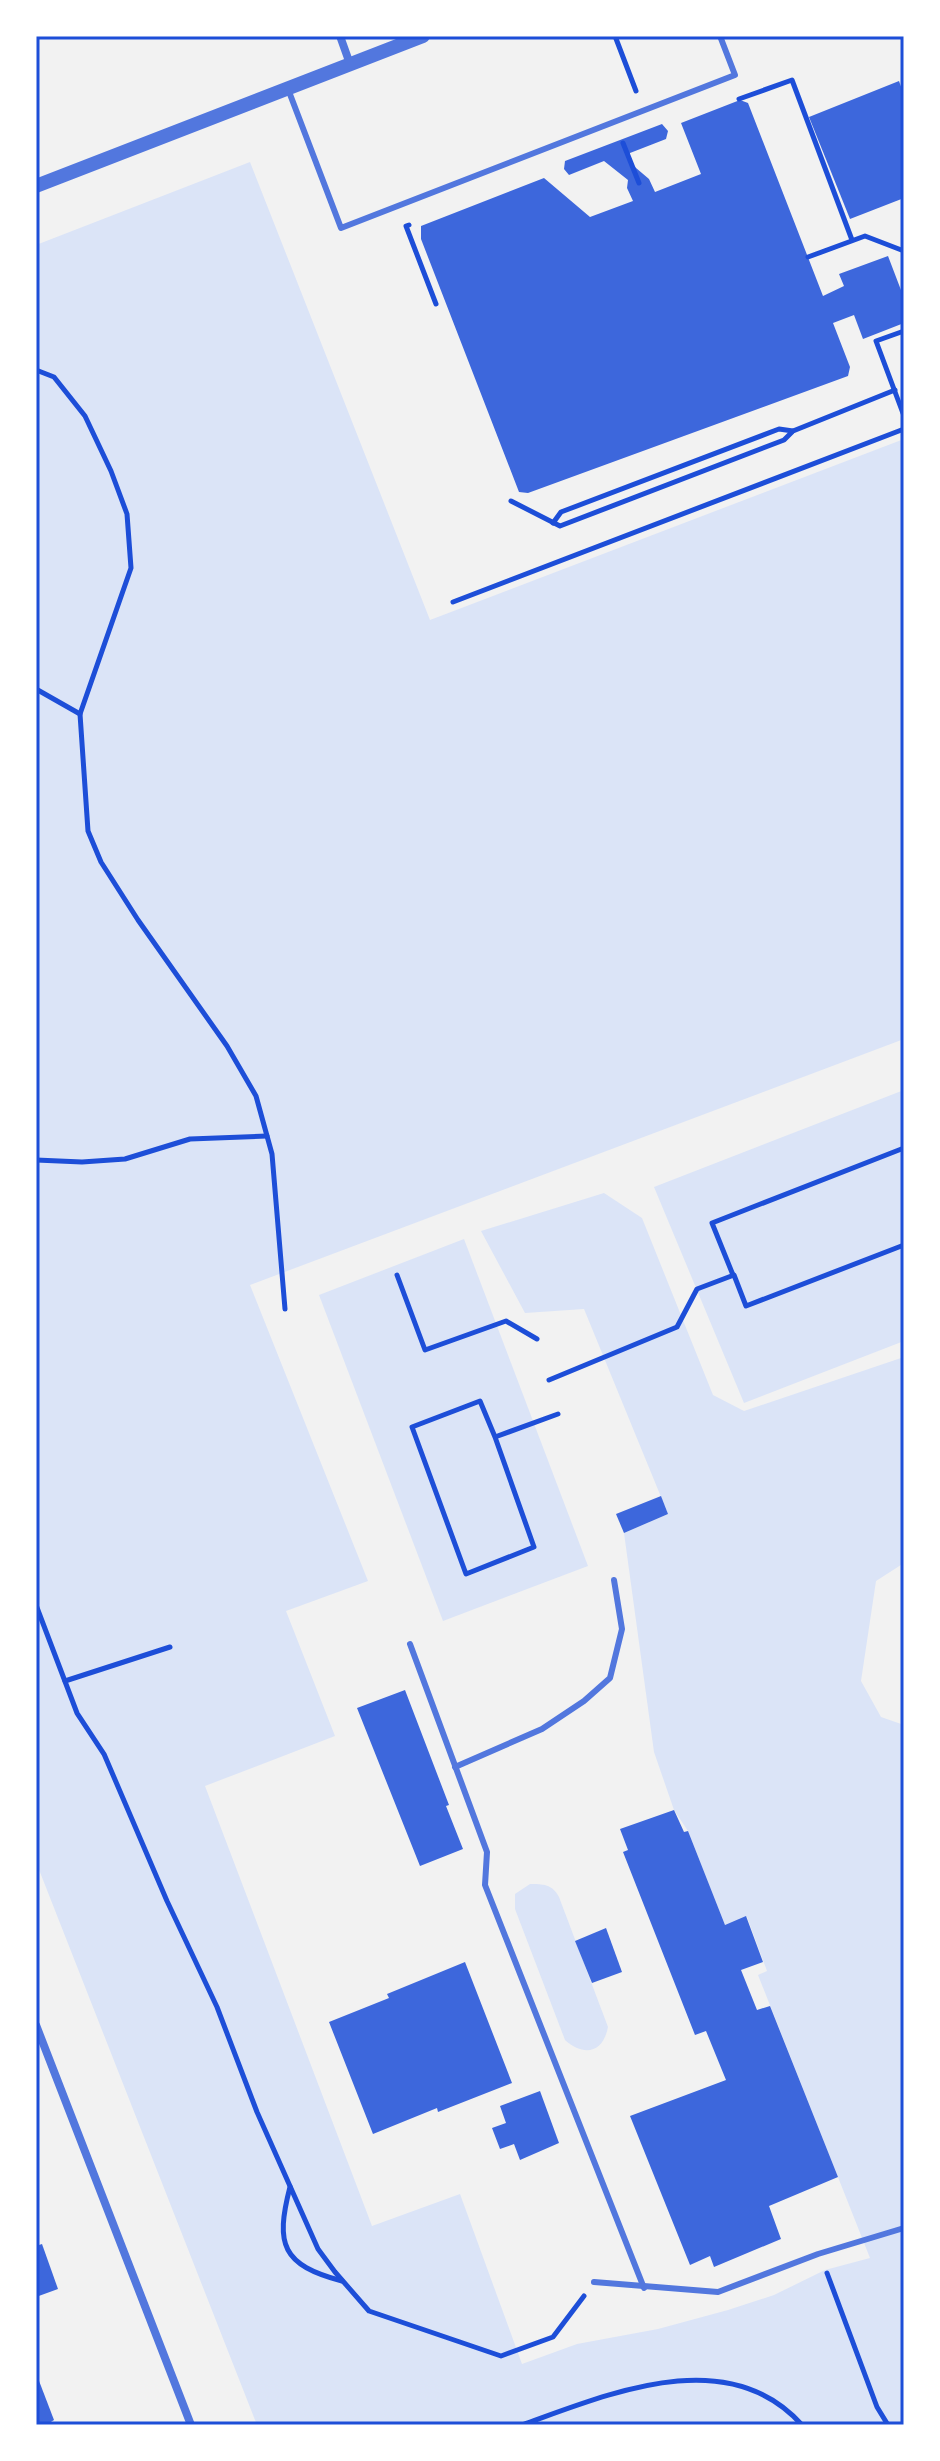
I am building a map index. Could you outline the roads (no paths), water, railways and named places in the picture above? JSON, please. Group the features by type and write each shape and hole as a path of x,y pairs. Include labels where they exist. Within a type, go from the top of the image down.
{"street":[{"path":"340,36 350,64"},
{"path":"36,186 423,36"},
{"path":"36,2025 191,2425"}],"lane":[{"path":"287,89 341,228 735,75 720,36"},
{"path":"455,1767 542,1729 584,1701 610,1678 622,1629 614,1580"},
{"path":"410,1644 487,1852 485,1885 644,2288"},
{"path":"594,2282 718,2292 818,2254 904,2228"}]}
